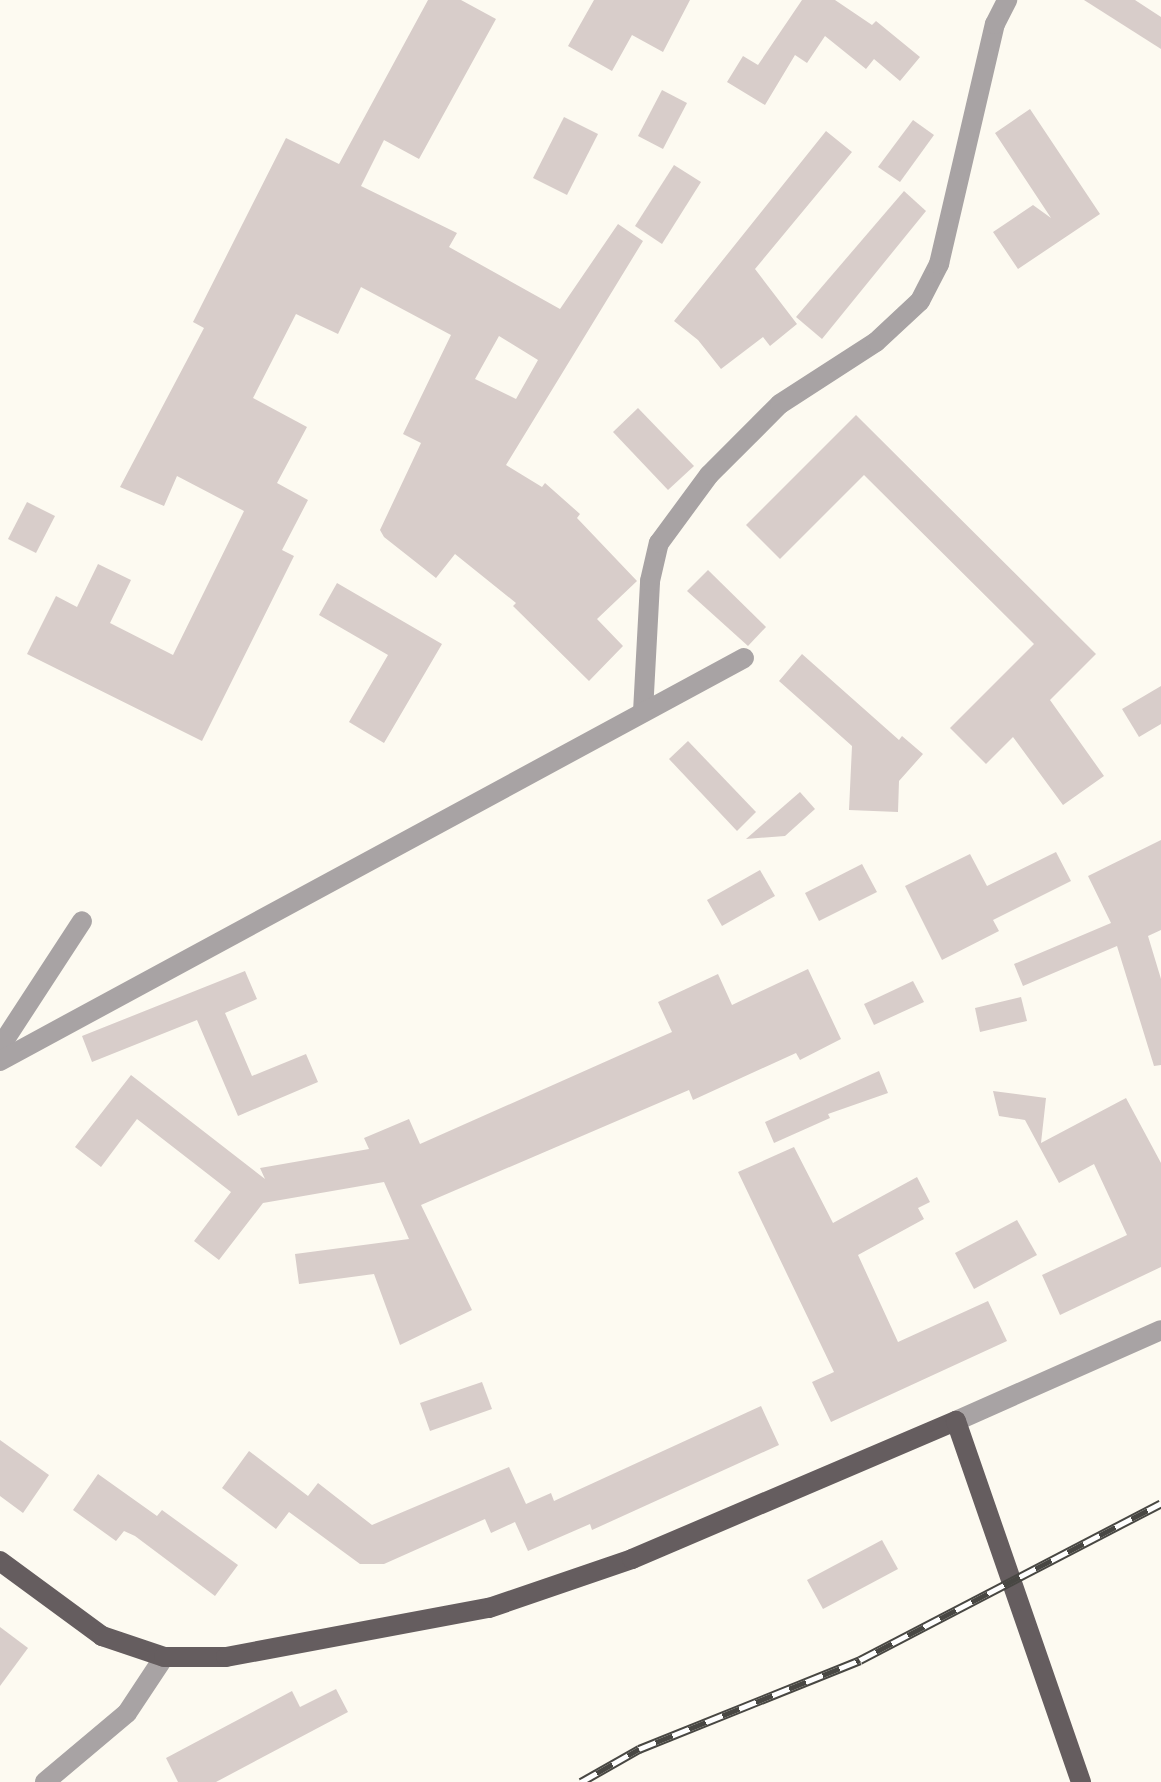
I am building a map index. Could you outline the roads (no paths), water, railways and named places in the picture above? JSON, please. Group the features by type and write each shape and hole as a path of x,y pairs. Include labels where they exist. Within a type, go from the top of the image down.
{"main road":[{"path":"0,1561 102,1636 164,1657 226,1657 489,1608 632,1559 956,1421 1081,1782"}],"street":[{"path":"643,712 650,581 659,543 709,475 780,404 876,342 920,301 939,264 995,24 1007,0"},
{"path":"0,1061 744,658"},
{"path":"0,1047 82,921"},
{"path":"956,1421 1161,1330"},
{"path":"45,1782 127,1713 164,1657"}],"railway":[{"path":"581,1782 639,1749 860,1660 1161,1503"}]}
